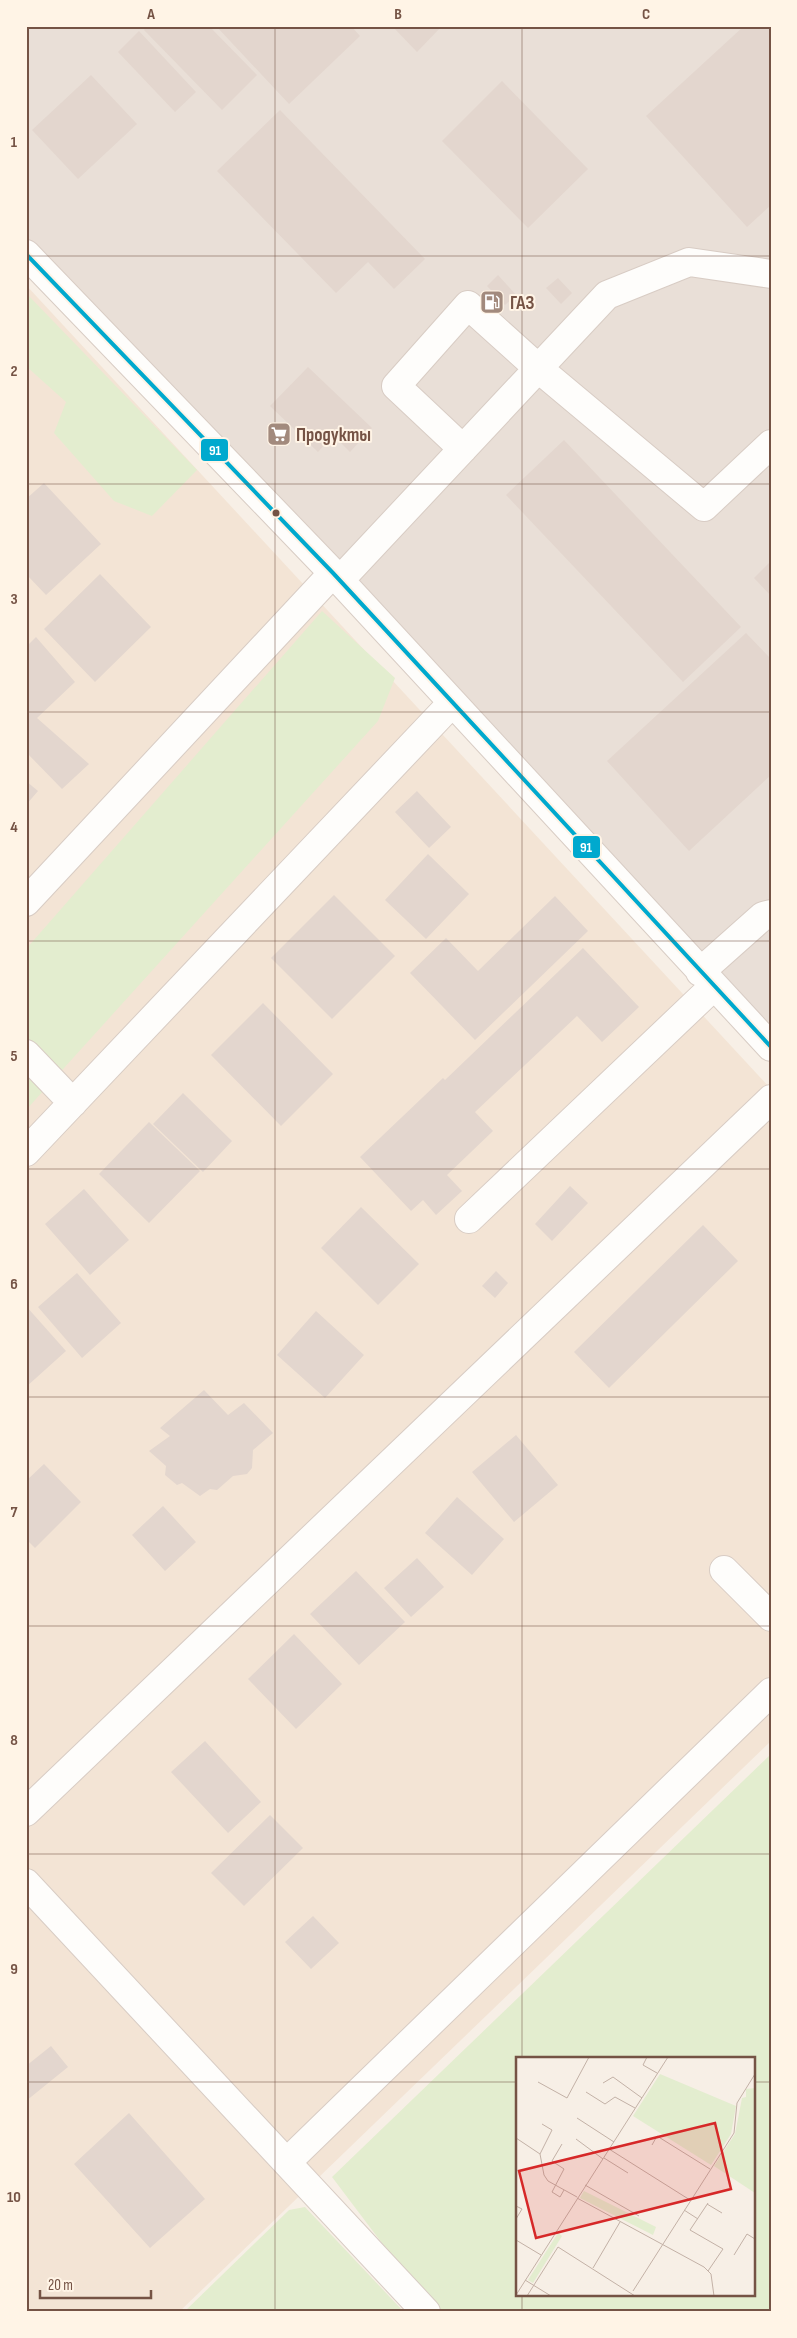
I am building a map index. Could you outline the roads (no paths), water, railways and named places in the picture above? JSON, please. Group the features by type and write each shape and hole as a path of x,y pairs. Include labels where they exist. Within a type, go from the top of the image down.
{"street":[{"path":"26,254 336,577 771,1047"},
{"path":"26,902 336,577 463,449 607,295 689,262 771,274"},
{"path":"463,449 396,386 468,305 539,369 704,507 771,444"},
{"path":"26,1152 452,703"},
{"path":"469,1219 707,979 763,916 771,914"},
{"path":"26,1054 73,1102"},
{"path":"26,1812 771,1099"},
{"path":"724,1570 771,1618"},
{"path":"287,2162 771,1692"},
{"path":"26,1883 426,2312"}],"place":[{"name":"ГАЗ","path":"492,302"},
{"name":"Продукты","path":"279,434"}]}
